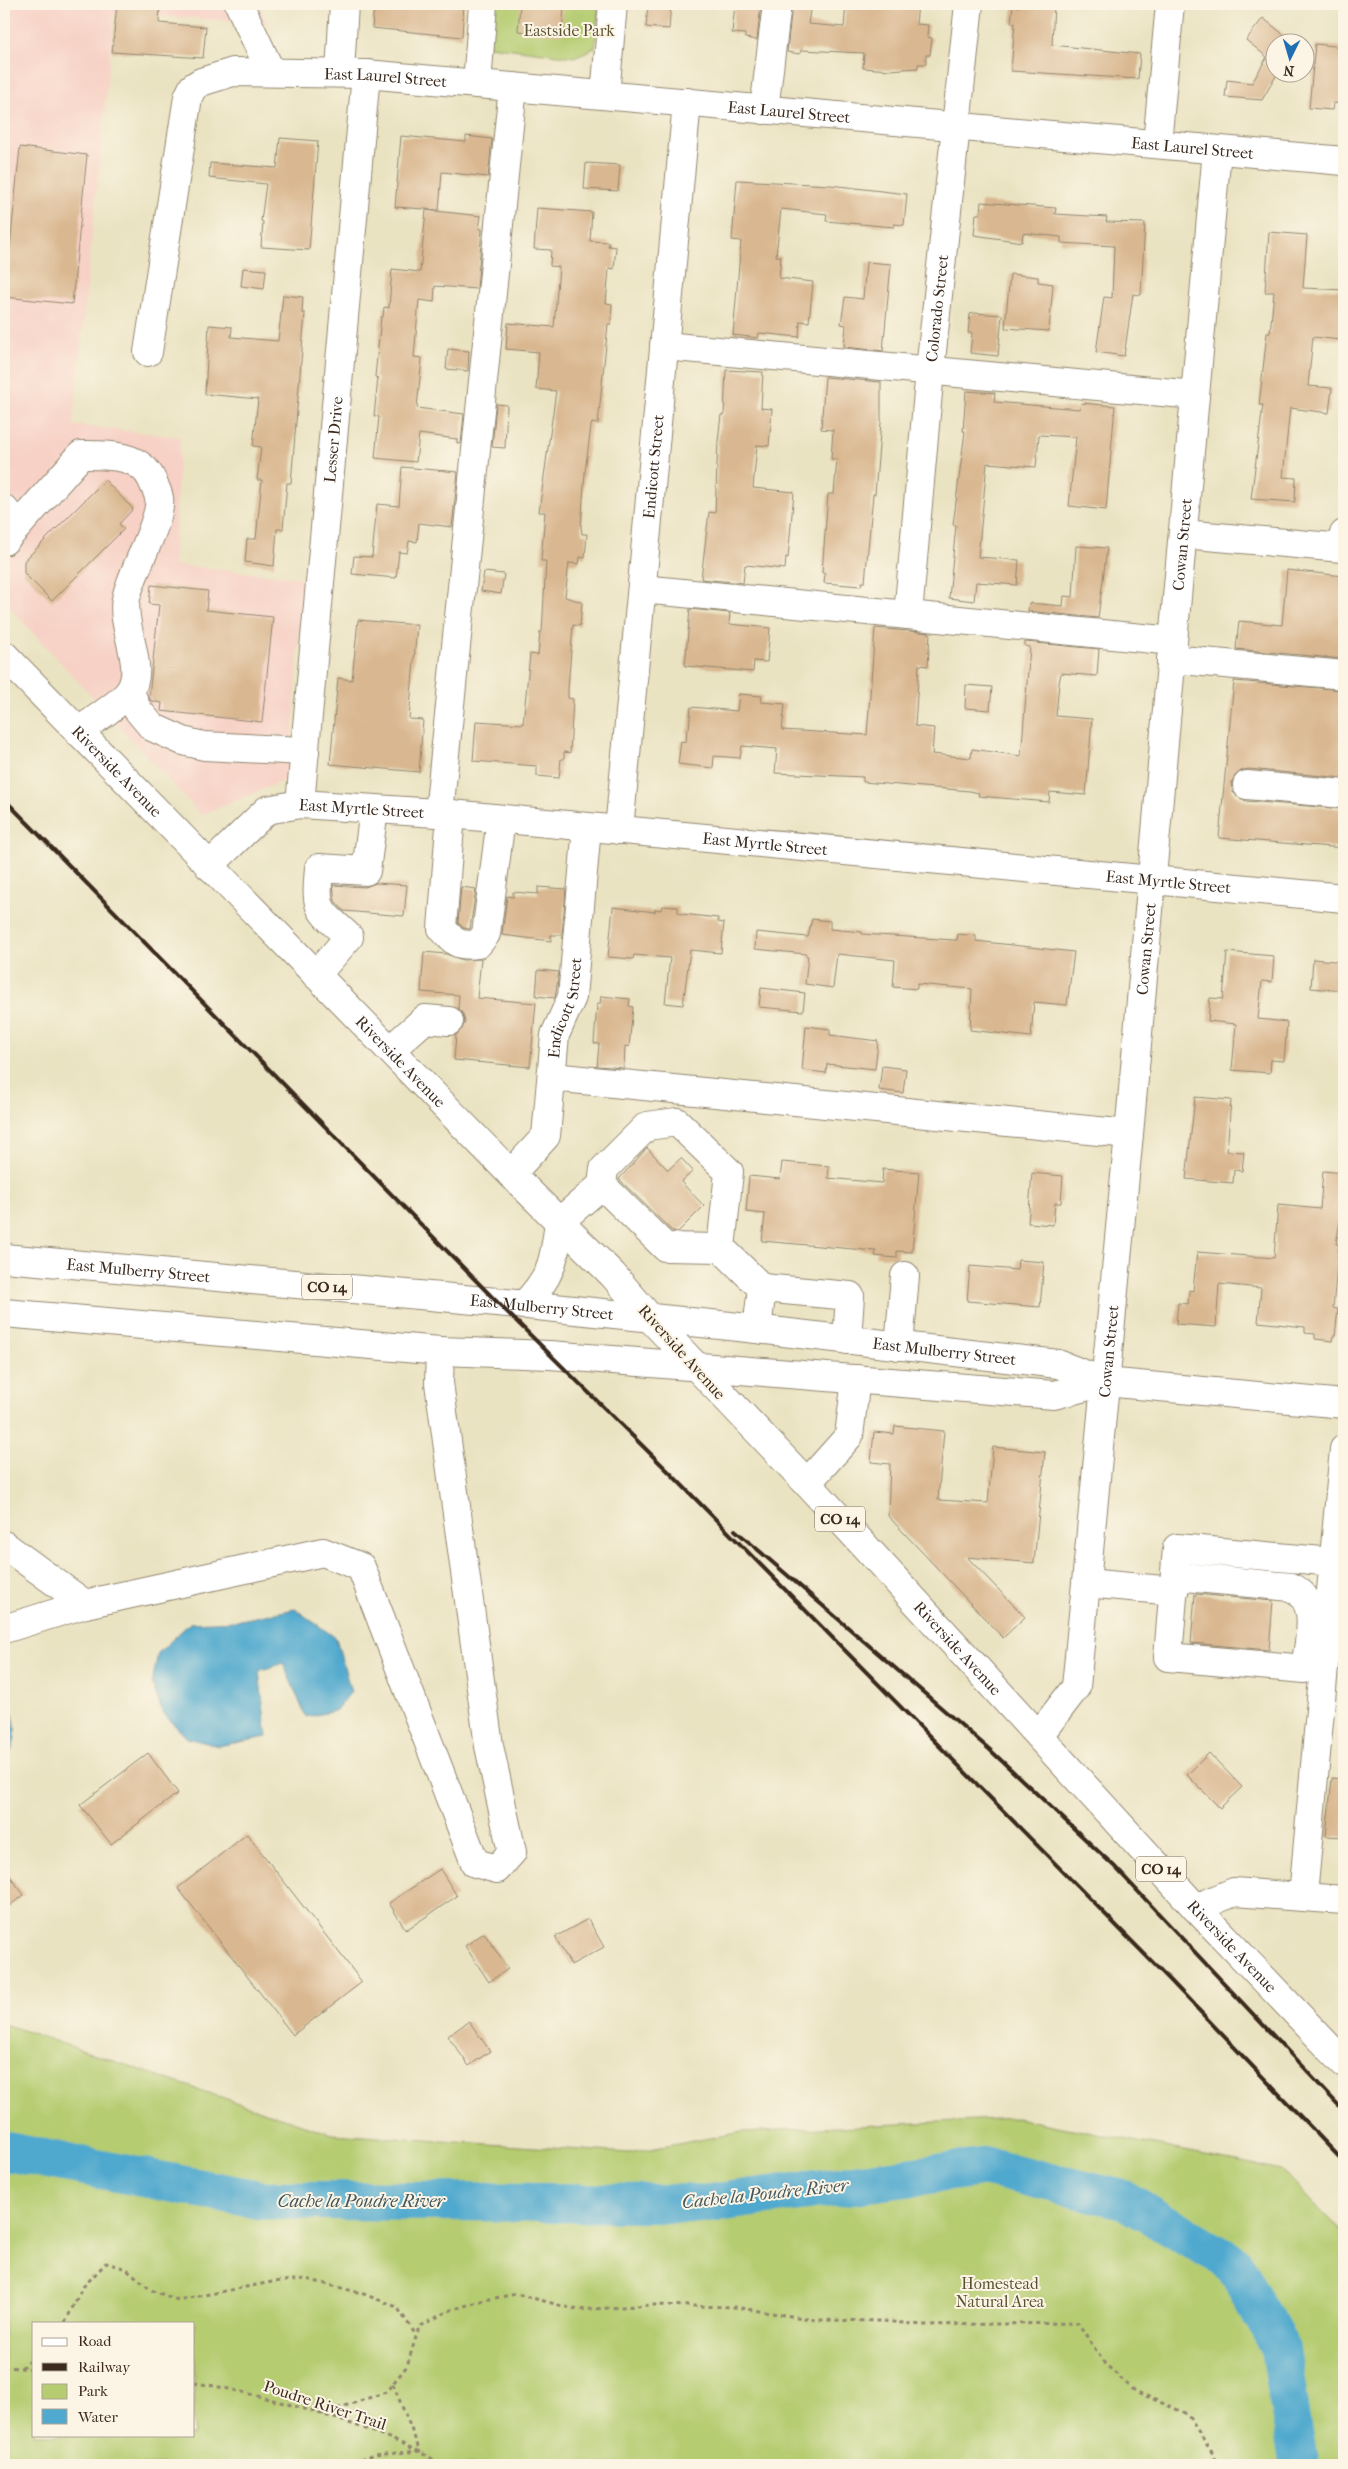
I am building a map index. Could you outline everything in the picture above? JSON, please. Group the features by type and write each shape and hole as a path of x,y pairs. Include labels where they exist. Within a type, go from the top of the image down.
{"main road":[{"path":"239,4 271,72"},
{"name":"Lesser Drive","path":"300,804 353,73 344,4"},
{"path":"477,84 483,4"},
{"path":"606,95 613,4"},
{"path":"764,110 777,4"},
{"name":"Colorado Street","path":"908,615 930,370 969,4"},
{"path":"1157,144 1170,4"},
{"name":"East Laurel Street","path":"148,352 188,97 193,87 201,82 233,72 353,73 1344,161"},
{"path":"502,819 486,934 478,944 463,946 452,939 442,928 445,814 513,87"},
{"name":"Endicott Street","path":"619,830 687,102"},
{"name":"Cowan Street","path":"1039,1735 1076,1687 1129,1134 1217,150"},
{"path":"664,346 1195,395"},
{"path":"9,525 81,455 106,455 135,461 150,475 160,498 154,523 126,599 125,623 136,672 130,691 78,732"},
{"path":"1183,534 1343,548 1344,534"},
{"path":"642,589 908,615 1344,674"},
{"name":"Riverside Avenue","path":"4,655 511,1174 613,1275 651,1319 807,1483 1196,1908 1344,2063"},
{"path":"130,691 137,709 152,727 183,741 204,746 305,751"},
{"path":"1247,785 1344,794"},
{"name":"East Myrtle Street","path":"209,866 267,810 300,804 502,819 1344,898"},
{"path":"316,975 349,937 321,911 316,898 319,868 366,871 374,809"},
{"name":"Endicott Street","path":"511,1174 546,1136 555,1035 572,997 587,827"},
{"path":"390,1050 425,1019 449,1021"},
{"path":"552,1077 1129,1134"},
{"path":"524,1305 537,1292 550,1273 559,1222 602,1185 604,1169 647,1126 677,1122 729,1172 721,1248"},
{"path":"602,1185 666,1247 721,1248 762,1288 850,1296 847,1340"},
{"name":"East Mulberry Street","path":"4,1258 524,1305 757,1329 1058,1364 1105,1382 1344,1404"},
{"path":"899,1346 905,1276"},
{"path":"757,1329 762,1288"},
{"name":"East Mulberry Street","path":"4,1313 440,1351 550,1355 1054,1395 1105,1382"},
{"path":"4,1629 85,1604 323,1552 361,1567 475,1863 497,1869 512,1852 489,1746 439,1383 440,1351"},
{"path":"807,1483 849,1436 856,1379"},
{"path":"1303,1896 1344,1449"},
{"path":"4,1545 85,1604"},
{"path":"1305,1669 1168,1657 1177,1548 1334,1562"},
{"path":"1086,1583 1175,1583 1291,1587 1299,1590 1307,1600 1311,1611 1303,1690 1321,1691"},
{"path":"1196,1908 1234,1892 1344,1900"}],"path":[{"path":"65,2322 82,2288 106,2263 127,2269 151,2290 178,2300 272,2282 306,2279 360,2293 397,2307 416,2335"},
{"path":"322,2414 386,2392 407,2366 419,2327 448,2311 484,2300 517,2294 578,2310 652,2305 734,2307 816,2320 931,2325 1078,2323 1105,2364 1135,2391 1187,2414 1213,2454 1216,2465"},
{"path":"21,2368 32,2360"},
{"path":"4,2367 32,2369"},
{"name":"Poudre River Trail","path":"195,2383 227,2387 345,2421 420,2451 444,2465"},
{"path":"346,2465 374,2455 420,2451 393,2384"}],"shaded area":[{"path":"4,4 258,4 267,23 114,13 73,425 180,437 173,565 303,578 290,778 201,815 4,601"}],"green space":[{"name":"Eastside Park","path":"492,4 599,4 595,48 574,57 489,46"},
{"name":"Homestead Natural Area","path":"4,2024 331,2134 629,2153 742,2132 1016,2118 1282,2170 1344,2235 1344,2465 4,2465"}],"water":[{"path":"295,1609 336,1638 351,1692 335,1711 306,1717 283,1663 259,1671 267,1737 218,1746 187,1738 163,1713 152,1684 158,1653 190,1623 236,1621"},
{"path":"4,1698 15,1723 15,1739 4,1763"}],"building":[{"path":"117,4 160,4 159,23 206,27 203,58 112,52"},
{"path":"374,4 464,4 462,37 372,28"},
{"path":"520,4 564,4 562,35 518,31"},
{"path":"648,4 671,4 669,29 646,27"},
{"path":"735,4 761,4 757,40 745,38 745,34 732,33"},
{"path":"792,4 811,4 808,24 844,27 846,4 918,4 916,24 928,25 927,37 932,38 930,55 926,55 926,64 918,64 918,68 890,70 863,68 864,53 801,50 800,54 787,52"},
{"path":"1019,4 1054,4 1052,45 1140,54 1138,79 1011,71 1015,23 1011,23 1013,6 1019,7"},
{"path":"1263,18 1280,32 1266,32 1266,56 1246,40"},
{"path":"1316,44 1344,47 1344,104 1333,103 1332,110 1309,108 1311,82 1316,82"},
{"path":"1266,59 1266,82 1272,82 1262,100 1225,97 1227,80 1252,83"},
{"path":"401,136 466,142 466,136 492,139 488,177 442,172 439,210 395,207"},
{"path":"280,138 318,141 309,250 261,247 263,222 261,221 266,184 209,178 210,163 277,168"},
{"path":"20,147 87,155 72,304 5,297"},
{"path":"586,163 620,165 618,191 584,189"},
{"path":"737,180 830,185 907,194 904,225 894,224 894,227 826,221 827,214 781,209 776,256 781,256 779,278 813,282 809,322 800,321 799,337 759,333 758,338 733,335 741,241 732,240"},
{"path":"981,202 1056,208 1055,214 1107,217 1106,222 1145,223 1141,295 1133,294 1124,356 1096,352 1104,297 1112,298 1114,246 1061,243 1061,237 1023,233 1022,242 974,235 976,214 980,214"},
{"path":"537,208 592,212 590,241 609,242 608,246 616,247 614,269 609,268 606,303 612,304 611,324 608,324 598,424 592,423 591,426 585,472 581,527 582,534 587,534 585,558 580,557 579,564 569,563 565,597 582,602 580,626 573,625 568,689 568,698 573,699 570,753 564,752 564,759 561,759 559,778 537,776 537,766 473,761 476,721 523,724 530,654 538,655 540,632 542,632 546,561 541,561 545,512 539,512 556,391 536,389 539,352 506,349 508,323 554,327 559,267 550,266 551,250 534,249"},
{"path":"426,210 481,216 479,229 482,229 477,289 435,286 434,302 419,300 414,357 422,358 417,408 464,414 461,444 457,443 457,439 419,434 416,462 375,458 379,417 374,416 378,378 375,377 381,317 383,317 384,307 389,308 392,269 420,272"},
{"path":"1269,232 1307,235 1303,288 1344,290 1344,328 1341,340 1313,337 1308,386 1332,388 1329,413 1290,408 1283,477 1296,478 1295,502 1251,499 1263,405 1259,405 1267,333 1270,333 1274,292 1265,292"},
{"path":"866,262 891,264 883,351 844,347 846,325 841,324 845,297 863,299"},
{"path":"243,268 266,270 264,289 241,286"},
{"path":"1010,274 1038,277 1038,282 1053,284 1049,331 1005,328"},
{"path":"283,295 303,297 302,313 305,313 291,483 287,483 283,529 277,529 274,566 245,562 247,539 256,539 262,480 257,480 261,447 253,446 258,399 205,394 209,325 232,327 231,337 278,341"},
{"path":"970,314 1002,315 998,356 970,353 972,333 968,333"},
{"path":"448,349 469,351 468,371 446,369"},
{"path":"726,370 763,372 761,408 772,409 769,446 757,445 753,488 794,492 788,558 786,557 785,569 745,565 743,583 701,579 709,512 715,513 718,441 721,415 724,415"},
{"path":"825,377 881,382 881,422 875,494 873,494 865,582 862,582 861,586 824,583 825,573 822,573 828,494 834,494 837,459 831,459 833,430 821,429"},
{"path":"966,391 995,393 994,402 1080,409 1081,403 1115,406 1106,510 1069,506 1076,437 1039,435 1036,467 987,463 978,557 1019,560 1017,585 976,582 974,601 949,598 956,525 953,525 965,431 963,431"},
{"path":"496,404 507,405 505,448 492,447"},
{"path":"402,467 458,472 452,527 419,523 417,542 409,541 407,553 399,552 396,578 352,574 354,556 372,557 377,504 399,506"},
{"path":"105,480 133,509 119,524 124,529 52,601 24,573 24,561"},
{"path":"1076,546 1107,548 1098,618 1028,611 1029,603 1063,606 1064,596 1073,597"},
{"path":"1287,570 1344,576 1344,659 1236,649 1239,621 1282,625"},
{"path":"484,572 504,574 501,594 481,591"},
{"path":"151,585 208,591 206,610 273,617 262,722 161,711 162,703 151,701 149,696 159,605 149,604"},
{"path":"690,609 730,613 729,624 770,628 767,662 754,661 753,672 685,666"},
{"path":"358,620 417,625 409,719 423,720 419,772 330,764 338,678 352,680"},
{"path":"875,628 930,633 928,666 919,665 915,726 934,728 932,754 971,758 972,749 1021,756 1030,647 1025,646 1025,642 1099,649 1097,676 1061,673 1056,716 1092,719 1086,795 1050,792 1049,802 978,796 979,793 970,791 863,782 863,777 775,773 777,749 742,746 740,758 714,756 713,768 678,764 681,741 686,742 687,728 689,729 691,707 737,711 739,694 762,696 761,702 785,704 782,730 867,735"},
{"path":"1234,681 1344,690 1344,778 1248,769 1241,771 1235,776 1231,784 1233,792 1246,801 1344,809 1344,848 1219,838"},
{"path":"966,685 992,687 990,710 965,708"},
{"path":"376,883 407,885 404,916 344,911 335,901 333,885 365,887"},
{"path":"461,887 476,889 470,929 464,928 458,923"},
{"path":"538,887 566,889 562,935 551,935 551,941 502,935 507,896 513,897 513,892 538,894"},
{"path":"662,906 678,907 678,912 682,914 718,918 718,922 724,923 721,953 690,950 683,1005 665,1003 670,958 634,955 633,959 608,957 613,907 655,912 655,909 661,910"},
{"path":"812,919 830,921 830,929 862,932 862,934 957,940 958,934 976,936 976,941 1074,952 1067,1005 1034,1002 1031,1037 970,1030 972,989 917,984 917,989 893,987 895,960 837,954 833,988 805,984 808,956 806,954 755,949 756,932 808,937"},
{"path":"424,952 446,954 463,960 481,959 477,998 536,1003 530,1067 454,1060 456,1035 462,1029 465,1022 463,1014 458,1008 459,995 421,992"},
{"path":"1227,952 1274,956 1272,982 1262,981 1258,1019 1287,1022 1284,1061 1271,1060 1270,1073 1232,1070 1236,1024 1208,1021 1210,998 1223,999"},
{"path":"1313,959 1344,962 1344,991 1311,988"},
{"path":"538,970 559,972 555,998 536,996"},
{"path":"761,988 805,993 803,1011 759,1007"},
{"path":"601,996 630,999 629,1006 633,1007 629,1047 625,1046 624,1068 597,1066 599,1044 594,1043 597,1004 600,1004"},
{"path":"806,1026 830,1029 830,1035 878,1041 875,1069 827,1064 826,1073 802,1070"},
{"path":"882,1066 906,1069 903,1093 879,1090"},
{"path":"1195,1097 1231,1100 1227,1151 1244,1152 1242,1171 1234,1170 1233,1183 1186,1179"},
{"path":"647,1148 668,1170 681,1158 693,1171 681,1182 704,1206 678,1232 672,1231 619,1179"},
{"path":"782,1162 829,1166 828,1178 882,1183 883,1169 919,1172 912,1252 897,1251 897,1258 875,1256 876,1251 762,1241 765,1214 746,1212 749,1176 780,1179"},
{"path":"1323,1171 1344,1173 1344,1199 1336,1244 1339,1244 1333,1308 1338,1309 1335,1336 1333,1336 1332,1341 1315,1339 1315,1334 1305,1333 1305,1327 1258,1322 1261,1288 1219,1284 1216,1327 1176,1324 1178,1303 1188,1304 1189,1290 1193,1291 1197,1252 1274,1258 1278,1205 1320,1209"},
{"path":"1032,1173 1063,1176 1061,1203 1055,1203 1053,1225 1028,1223"},
{"path":"1018,1260 1044,1262 1040,1307 967,1301 970,1266 1017,1270"},
{"path":"895,1426 944,1431 938,1500 988,1503 993,1447 1045,1452 1034,1563 967,1557 1025,1617 1003,1638 888,1516 890,1464 871,1462 874,1432 894,1434"},
{"path":"1195,1594 1273,1601 1269,1650 1191,1643"},
{"path":"148,1753 178,1793 111,1844 80,1805"},
{"path":"1209,1753 1242,1787 1220,1808 1187,1775"},
{"path":"1332,1778 1344,1779 1344,1837 1326,1836"},
{"path":"247,1834 362,1982 293,2035 178,1888"},
{"path":"4,1868 24,1895 4,1910"},
{"path":"440,1869 457,1896 406,1930 389,1903"},
{"path":"588,1919 604,1947 571,1965 555,1937"},
{"path":"484,1933 508,1969 489,1982 465,1946"},
{"path":"469,2021 490,2051 469,2066 448,2036"}],"waterway":[{"name":"Cache la Poudre River","path":"4,2151 261,2200 705,2204 986,2167 1125,2200 1233,2263 1280,2347 1299,2465"}],"railway":[{"path":"4,799 497,1302 669,1472 1171,1981 1344,2162"},
{"path":"735,1530 989,1749 1115,1867 1344,2111"}]}
